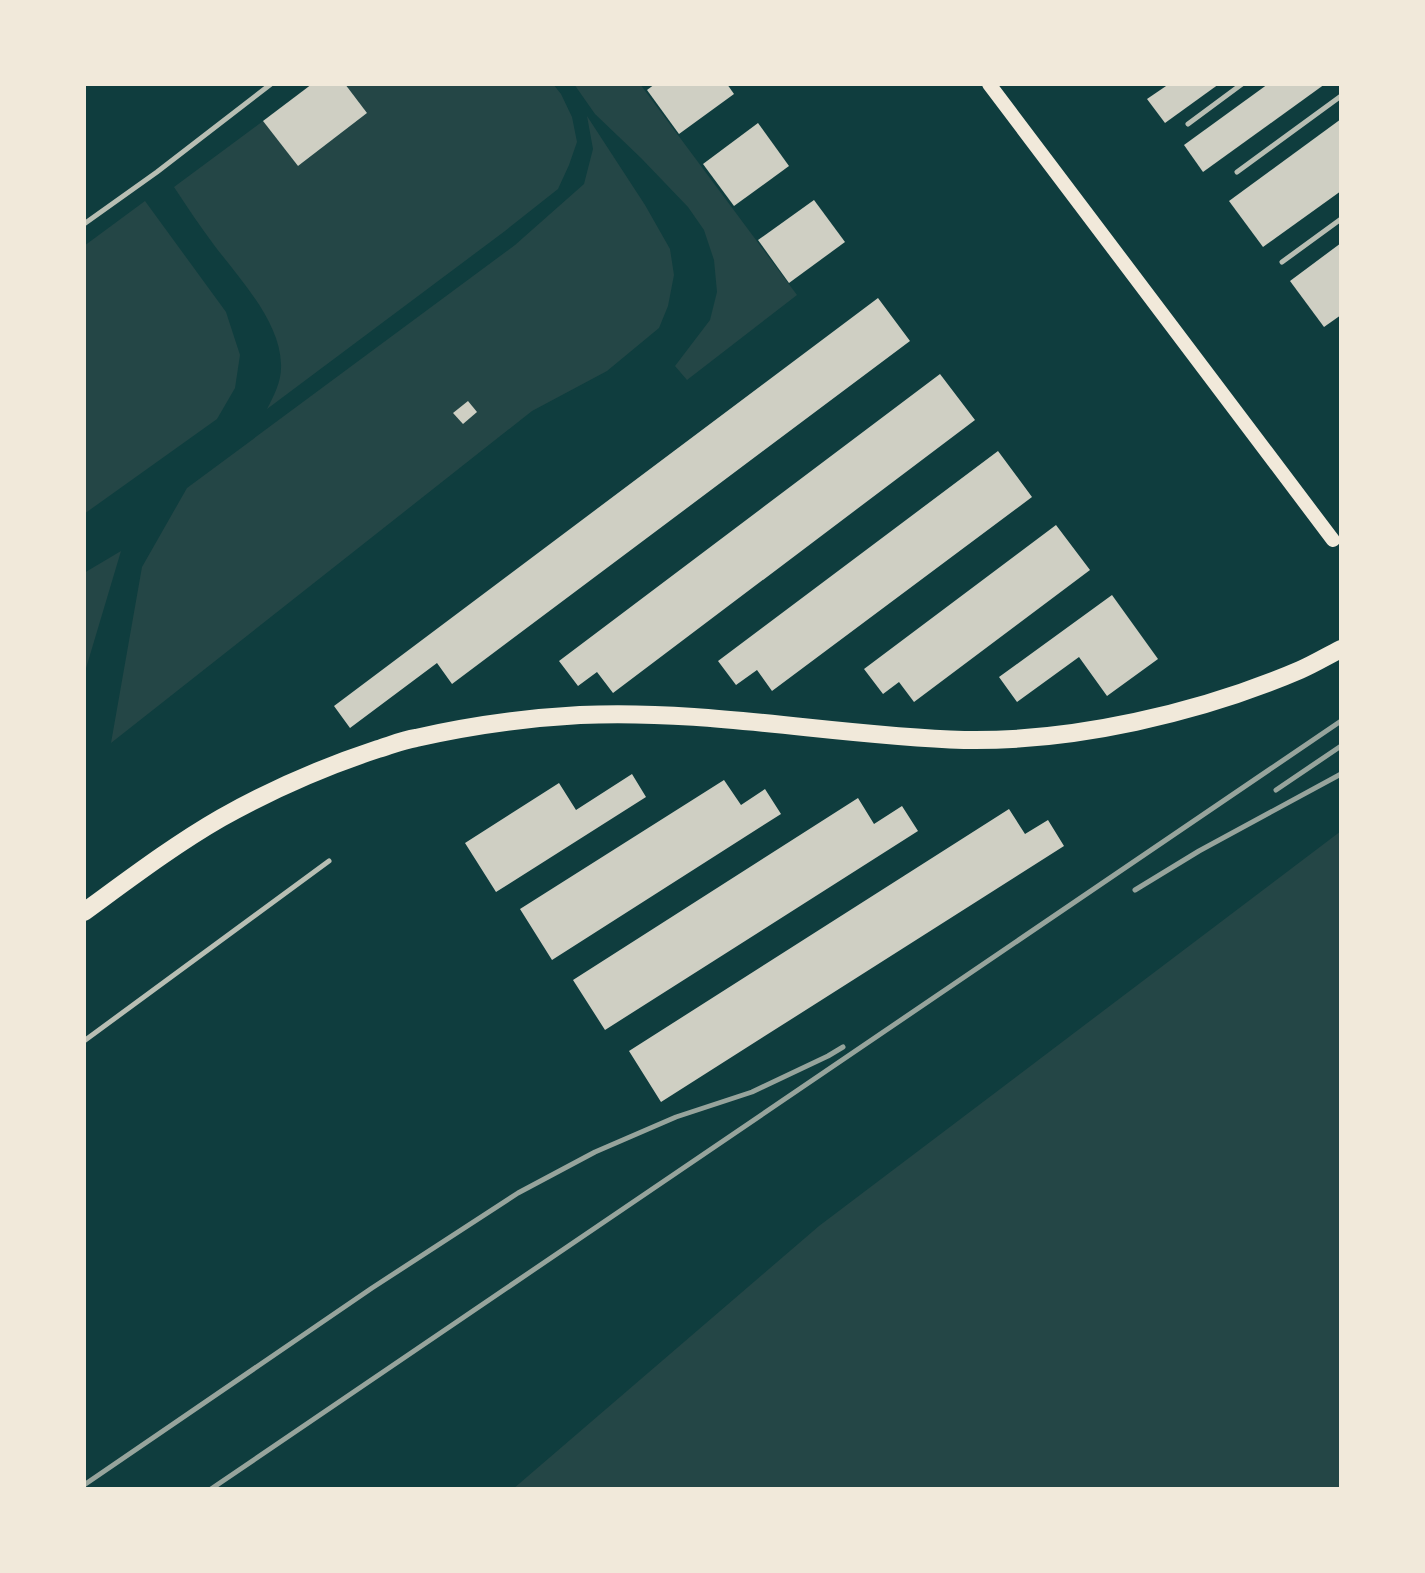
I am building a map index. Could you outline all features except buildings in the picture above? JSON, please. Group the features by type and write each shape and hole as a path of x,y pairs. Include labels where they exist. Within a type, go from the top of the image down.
{"main road":[{"path":"989,84 1333,540"},
{"path":"84,912 140,871 218,820 275,790 341,761 414,738 497,723 580,715 660,715 966,740 1022,738 1129,723 1198,706 1302,669 1341,649"}],"lane":[{"path":"84,224 157,172 271,84"},
{"path":"1188,124 1242,84"},
{"path":"1237,172 1341,96"},
{"path":"1282,262 1341,219"},
{"path":"84,1041 329,861"}],"shaded area":[{"path":"345,84 553,84 572,117 577,142 558,189 267,409 277,388 281,370 274,332 246,286 174,187 263,121 298,166 367,113"},
{"path":"574,84 640,84 797,295 687,380 675,366 710,320 717,292 714,260 704,230 688,207 595,114"},
{"path":"587,116 670,249 674,275 668,306 659,328 607,371 532,411 111,743 142,567 187,488 515,245 584,184 593,149"},
{"path":"145,201 226,312 240,355 235,388 217,419 84,514 84,246"},
{"path":"121,551 84,675 84,573"},
{"path":"1341,831 1341,1489 513,1489 819,1226"}],"railway":[{"path":"211,1489 1341,721"},
{"path":"1276,790 1341,746"},
{"path":"1135,890 1199,851 1341,774"},
{"path":"84,1485 372,1288 518,1193 595,1152 676,1117 752,1092 843,1047"}]}
